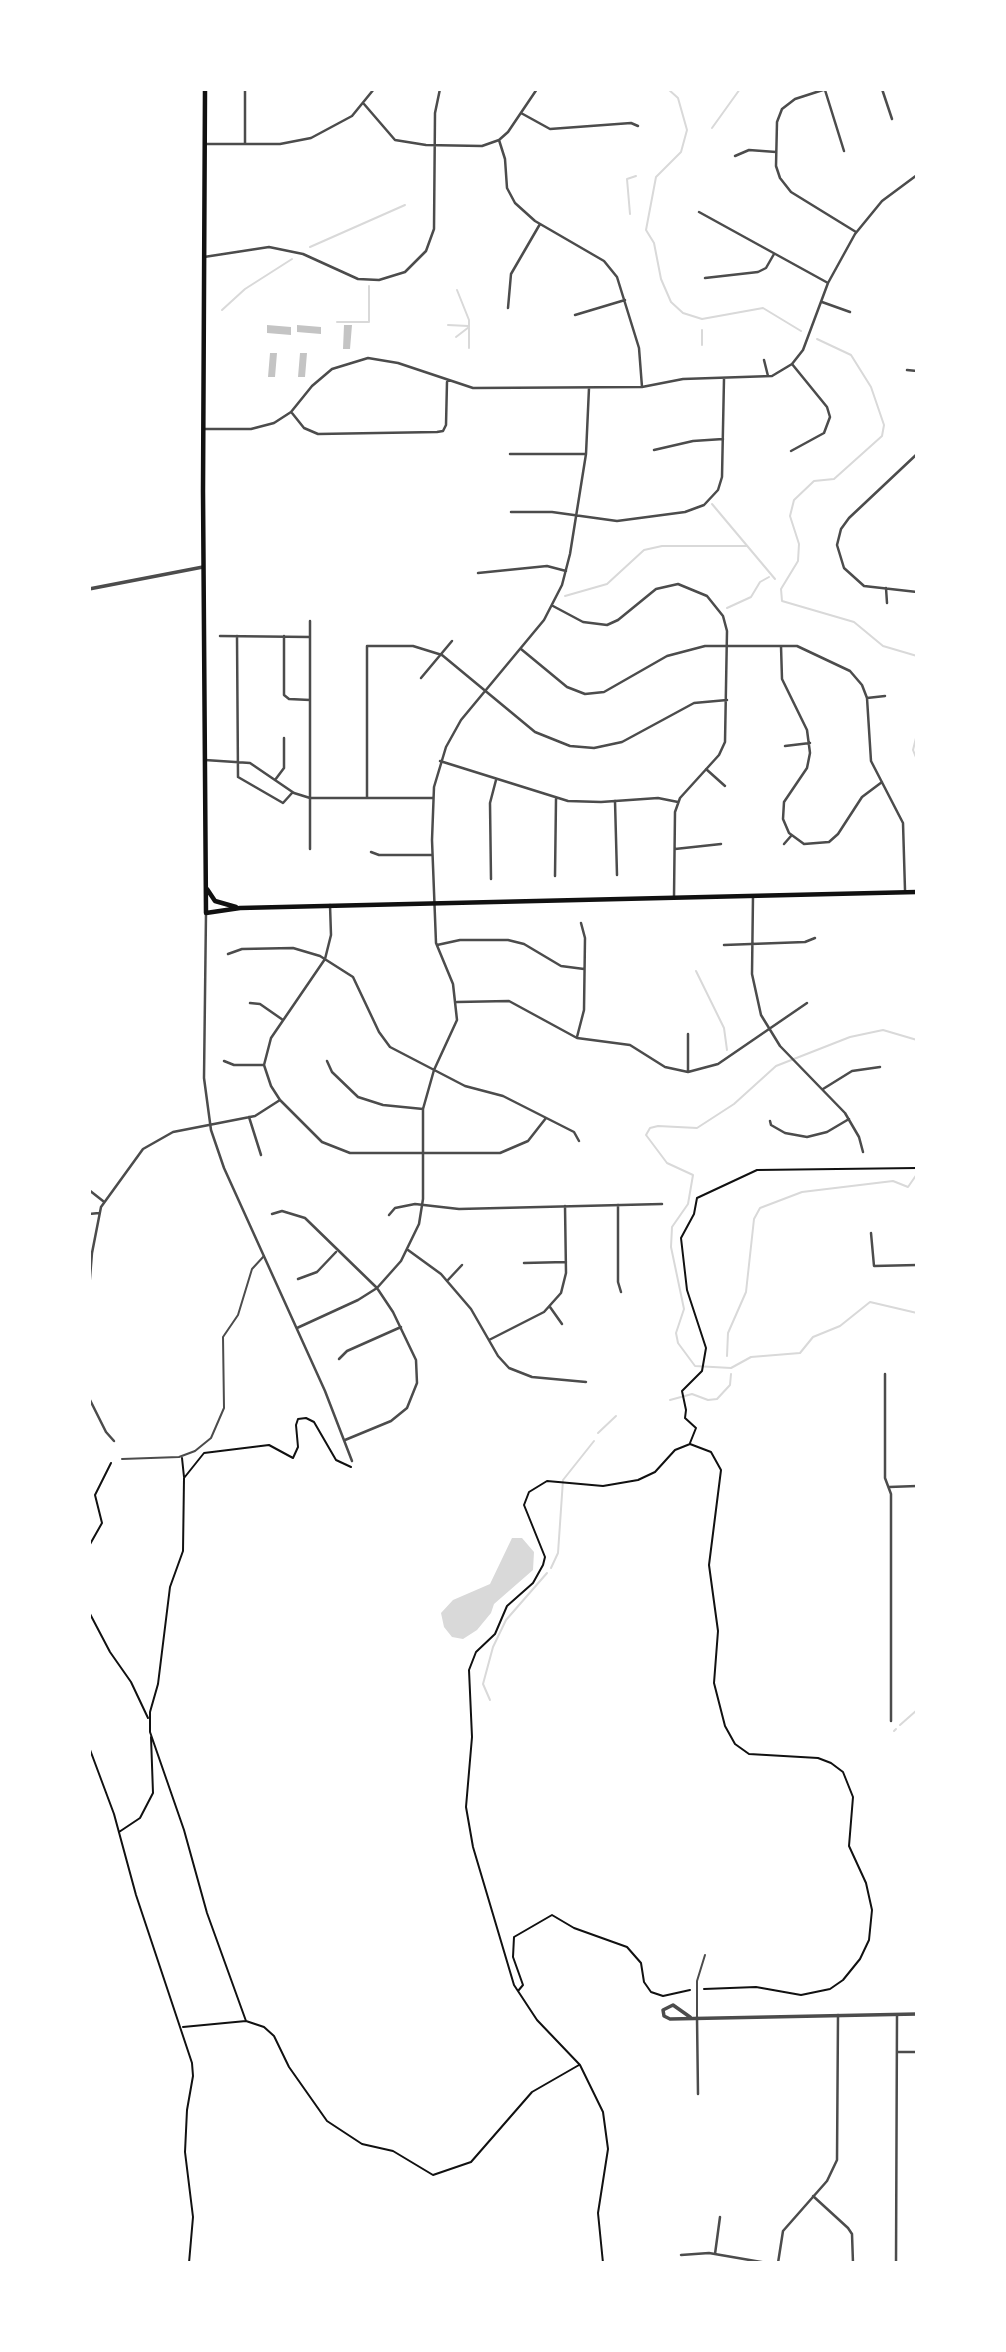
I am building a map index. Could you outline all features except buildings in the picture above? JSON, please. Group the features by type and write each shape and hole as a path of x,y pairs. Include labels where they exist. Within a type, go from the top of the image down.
{"main road":[{"path":"205,89 205,913 240,908 330,905 917,892"},
{"path":"206,884 215,901 240,908"}],"street":[{"path":"244,145 245,89"},
{"path":"205,144 289,143 323,134 342,124 364,104 374,89"},
{"path":"204,257 273,247 303,254 358,279 379,281 400,275 421,258 432,238 435,113 440,89"},
{"path":"364,104 395,140 435,145 482,146 499,140 537,89"},
{"path":"882,89 892,119"},
{"path":"844,151 825,90 795,99 782,109 777,122 776,152 778,172 788,189 857,232"},
{"path":"777,105 782,109"},
{"path":"521,113 550,130 631,123 638,126"},
{"path":"323,134 325,140"},
{"path":"499,140 505,159 509,193 522,211 609,266 617,277 639,348 642,387"},
{"path":"735,156 756,150 776,152"},
{"path":"204,429 261,428 291,412 323,375 357,360 387,360 447,382 474,388 642,387 683,379 768,376 792,364 808,339 828,283 857,232 882,201 917,175"},
{"path":"699,212 828,283"},
{"path":"508,308 511,274 540,224"},
{"path":"705,278 758,272 766,268 774,254"},
{"path":"576,315 625,300"},
{"path":"822,302 850,312"},
{"path":"764,360 768,376"},
{"path":"791,451 824,433 830,417 827,407 792,364"},
{"path":"907,370 917,371"},
{"path":"511,512 617,521 685,512 704,505 721,484 724,379"},
{"path":"291,412 304,428 318,434 437,432 446,425 447,382"},
{"path":"297,1328 358,1300 377,1288 408,1250 423,1204 423,1110 435,1070 454,1032 457,1002 437,946 432,798 440,761 461,720 521,649 553,606 566,571 576,516 586,454 589,388"},
{"path":"654,450 692,441 723,439"},
{"path":"510,454 586,454"},
{"path":"917,454 849,518 841,529 837,545 840,562 853,579 864,586 917,592"},
{"path":"89,589 203,566"},
{"path":"478,573 547,566 566,571"},
{"path":"553,606 583,622 607,625 618,620 656,589 673,584 685,585 707,596 721,610 726,623 727,645 725,742 678,802 674,820 674,897"},
{"path":"886,588 887,603"},
{"path":"310,621 310,849"},
{"path":"220,636 310,637"},
{"path":"237,636 238,777 283,803 292,792"},
{"path":"284,636 284,695 289,699 310,700"},
{"path":"421,678 452,641"},
{"path":"521,649 567,687 590,694 610,689 678,651 727,645 808,649 849,671 862,685 867,698 868,747 902,823 905,892"},
{"path":"367,798 367,646 413,646 442,655 535,732 555,742 582,748 622,742 694,703 727,699"},
{"path":"780,646 784,685 807,730 810,743 807,768 784,802 782,810 784,825 791,836 800,842 813,845 834,838 862,797 882,782"},
{"path":"867,698 885,696"},
{"path":"275,780 284,768 284,738"},
{"path":"785,746 810,743"},
{"path":"205,760 237,760 258,767 292,792 310,798 432,798"},
{"path":"440,761 556,799 589,803 664,798 678,802"},
{"path":"706,769 725,786"},
{"path":"491,879 490,803 496,780"},
{"path":"555,876 556,799"},
{"path":"615,801 617,875"},
{"path":"784,844 791,836"},
{"path":"675,849 721,844"},
{"path":"371,852 379,855 432,855"},
{"path":"752,895 753,987 768,1030 849,1119 863,1152"},
{"path":"330,905 331,935 326,958 268,1044 264,1065 271,1086 280,1100 322,1142 338,1150 500,1153 528,1141 546,1118"},
{"path":"205,913 204,1078 209,1123 224,1168 297,1328 352,1461"},
{"path":"577,1038 584,1018 585,938 581,923"},
{"path":"724,945 805,942 815,938"},
{"path":"437,946 460,940 508,940 524,944 561,966 584,969"},
{"path":"228,954 242,949 293,948 326,958 353,977 379,1032 390,1047 465,1086 503,1096 573,1132 579,1141"},
{"path":"457,1002 509,1001 577,1038 630,1045 665,1067 688,1072 719,1064 807,1003"},
{"path":"250,1003 260,1004 283,1020"},
{"path":"688,1034 688,1072"},
{"path":"224,1061 234,1065 264,1065"},
{"path":"327,1061 332,1072 358,1097 383,1105 423,1110"},
{"path":"823,1089 852,1071 880,1067"},
{"path":"89,1290 103,1201 153,1141 209,1123 249,1117 268,1110 280,1100"},
{"path":"249,1117 261,1155"},
{"path":"770,1121 771,1125 785,1133 807,1137 827,1132 849,1119"},
{"path":"89,1189 103,1201"},
{"path":"389,1214 402,1206 423,1204 459,1209 662,1204"},
{"path":"618,1205 621,1292"},
{"path":"489,1340 550,1307 564,1285 565,1206"},
{"path":"272,1214 290,1212 304,1218 336,1252 377,1288 401,1327 418,1371 412,1399 391,1421 345,1440"},
{"path":"89,1214 99,1213"},
{"path":"871,1233 874,1266 917,1265"},
{"path":"408,1250 447,1281 476,1315 503,1362 515,1372 546,1380 586,1382"},
{"path":"298,1279 317,1272 336,1252"},
{"path":"524,1263 566,1262"},
{"path":"447,1281 463,1265"},
{"path":"550,1307 562,1324"},
{"path":"339,1359 347,1351 401,1327"},
{"path":"885,1374 891,1721"},
{"path":"89,1398 106,1432 114,1441"},
{"path":"889,1487 917,1486"},
{"path":"690,2017 673,2005 663,2010 668,2019 917,2014"},
{"path":"681,2255 715,2254 768,2263 778,2262 783,2231 830,2176 839,2152 838,2015"},
{"path":"896,2263 897,2015"},
{"path":"697,2017 698,2095"},
{"path":"897,2052 917,2052"},
{"path":"813,2196 852,2234 853,2263"},
{"path":"715,2254 720,2217"}],"lane":[{"path":"122,1459 181,1456 203,1446 221,1420 225,1398 221,1350 223,1337 239,1315 252,1269 264,1256"},
{"path":"697,2017 697,1981 705,1955"}],"path":[{"path":"690,1444 695,1428 685,1418 682,1394 703,1365 705,1342 690,1303 681,1246 682,1231 694,1213 698,1197 739,1181 752,1171 764,1169 800,1171 917,1168"},
{"path":"184,1478 204,1453 269,1446 293,1458 298,1447 296,1425 298,1419 306,1418 314,1422 336,1460 351,1467"},
{"path":"603,2263 598,2213 607,2158 607,2133 595,2091 580,2065 537,2020 518,1992 503,1958 496,1918 482,1881 467,1819 472,1738 468,1674 476,1651 492,1640 507,1606 533,1583 543,1565 545,1557 529,1520 526,1498 538,1484 558,1481 610,1485 642,1479 658,1470 672,1452 690,1444 711,1452 720,1468 709,1564 718,1631 714,1683 725,1726 732,1740 749,1754 818,1758 843,1772 853,1797 848,1829 849,1846 866,1883 872,1910 869,1940 860,1959 843,1980 830,1989 801,1996 756,1987 704,1989"},
{"path":"118,1833 140,1818 153,1793 150,1712 158,1684 170,1587 183,1551 181,1514 184,1478 181,1456"},
{"path":"89,1546 102,1523 95,1495 111,1463"},
{"path":"89,1612 110,1652 131,1682 148,1718 150,1732 184,1830 207,1913 246,2021"},
{"path":"89,1747 116,1820 150,1938 182,2028 194,2076 187,2110 185,2152 193,2217 189,2263"},
{"path":"116,1820 124,1827"},
{"path":"518,1992 523,1987 513,1957 514,1937 552,1915 574,1928 619,1942 631,1950 640,1963 644,1982 651,1993 663,1996 691,1990"},
{"path":"182,2028 246,2021 264,2027 274,2036 289,2067 323,2117 362,2144 393,2151 433,2175 471,2162 531,2092 580,2065"}],"shaded area":[{"path":"512,1538 522,1538 534,1552 533,1570 494,1604 491,1613 477,1630 463,1639 452,1637 444,1627 441,1613 453,1600 490,1584"}],"waterway":[{"path":"668,89 678,98 687,130 681,152 656,177 646,230 654,243 661,279 671,302 683,313 702,319 763,308 801,331"},
{"path":"712,128 740,89"},
{"path":"630,214 627,179 636,176"},
{"path":"310,247 405,205"},
{"path":"222,310 245,289 292,259"},
{"path":"337,322 369,322 369,286"},
{"path":"457,290 469,320 469,348"},
{"path":"448,325 468,326"},
{"path":"456,337 469,327"},
{"path":"702,330 702,345"},
{"path":"817,339 851,355 871,387 884,425 882,436 834,479 814,481 794,500 790,516 799,544 798,561 781,589 782,601 854,622 883,646 917,656"},
{"path":"712,504 775,579"},
{"path":"565,596 607,584 644,550 662,546 747,546"},
{"path":"727,608 751,597 760,582 769,577"},
{"path":"917,734 913,750 917,760"},
{"path":"696,971 724,1028 727,1050"},
{"path":"917,1040 883,1030 850,1037 776,1066 734,1104 697,1128 658,1126 650,1128 646,1135 667,1163 693,1175 688,1204 672,1227 671,1247 684,1309 676,1333 678,1343 695,1366 731,1368 751,1357 800,1353 813,1337 840,1326 870,1302 917,1313"},
{"path":"727,1356 728,1333 746,1292 754,1219 760,1208 802,1192 893,1181 908,1187 917,1174"},
{"path":"670,1400 692,1394 708,1400 717,1399 730,1385 731,1374"},
{"path":"598,1433 616,1416"},
{"path":"551,1568 558,1553 563,1480 594,1441"},
{"path":"490,1700 483,1684 493,1647 506,1620 547,1573"},
{"path":"900,1725 917,1710"}]}
